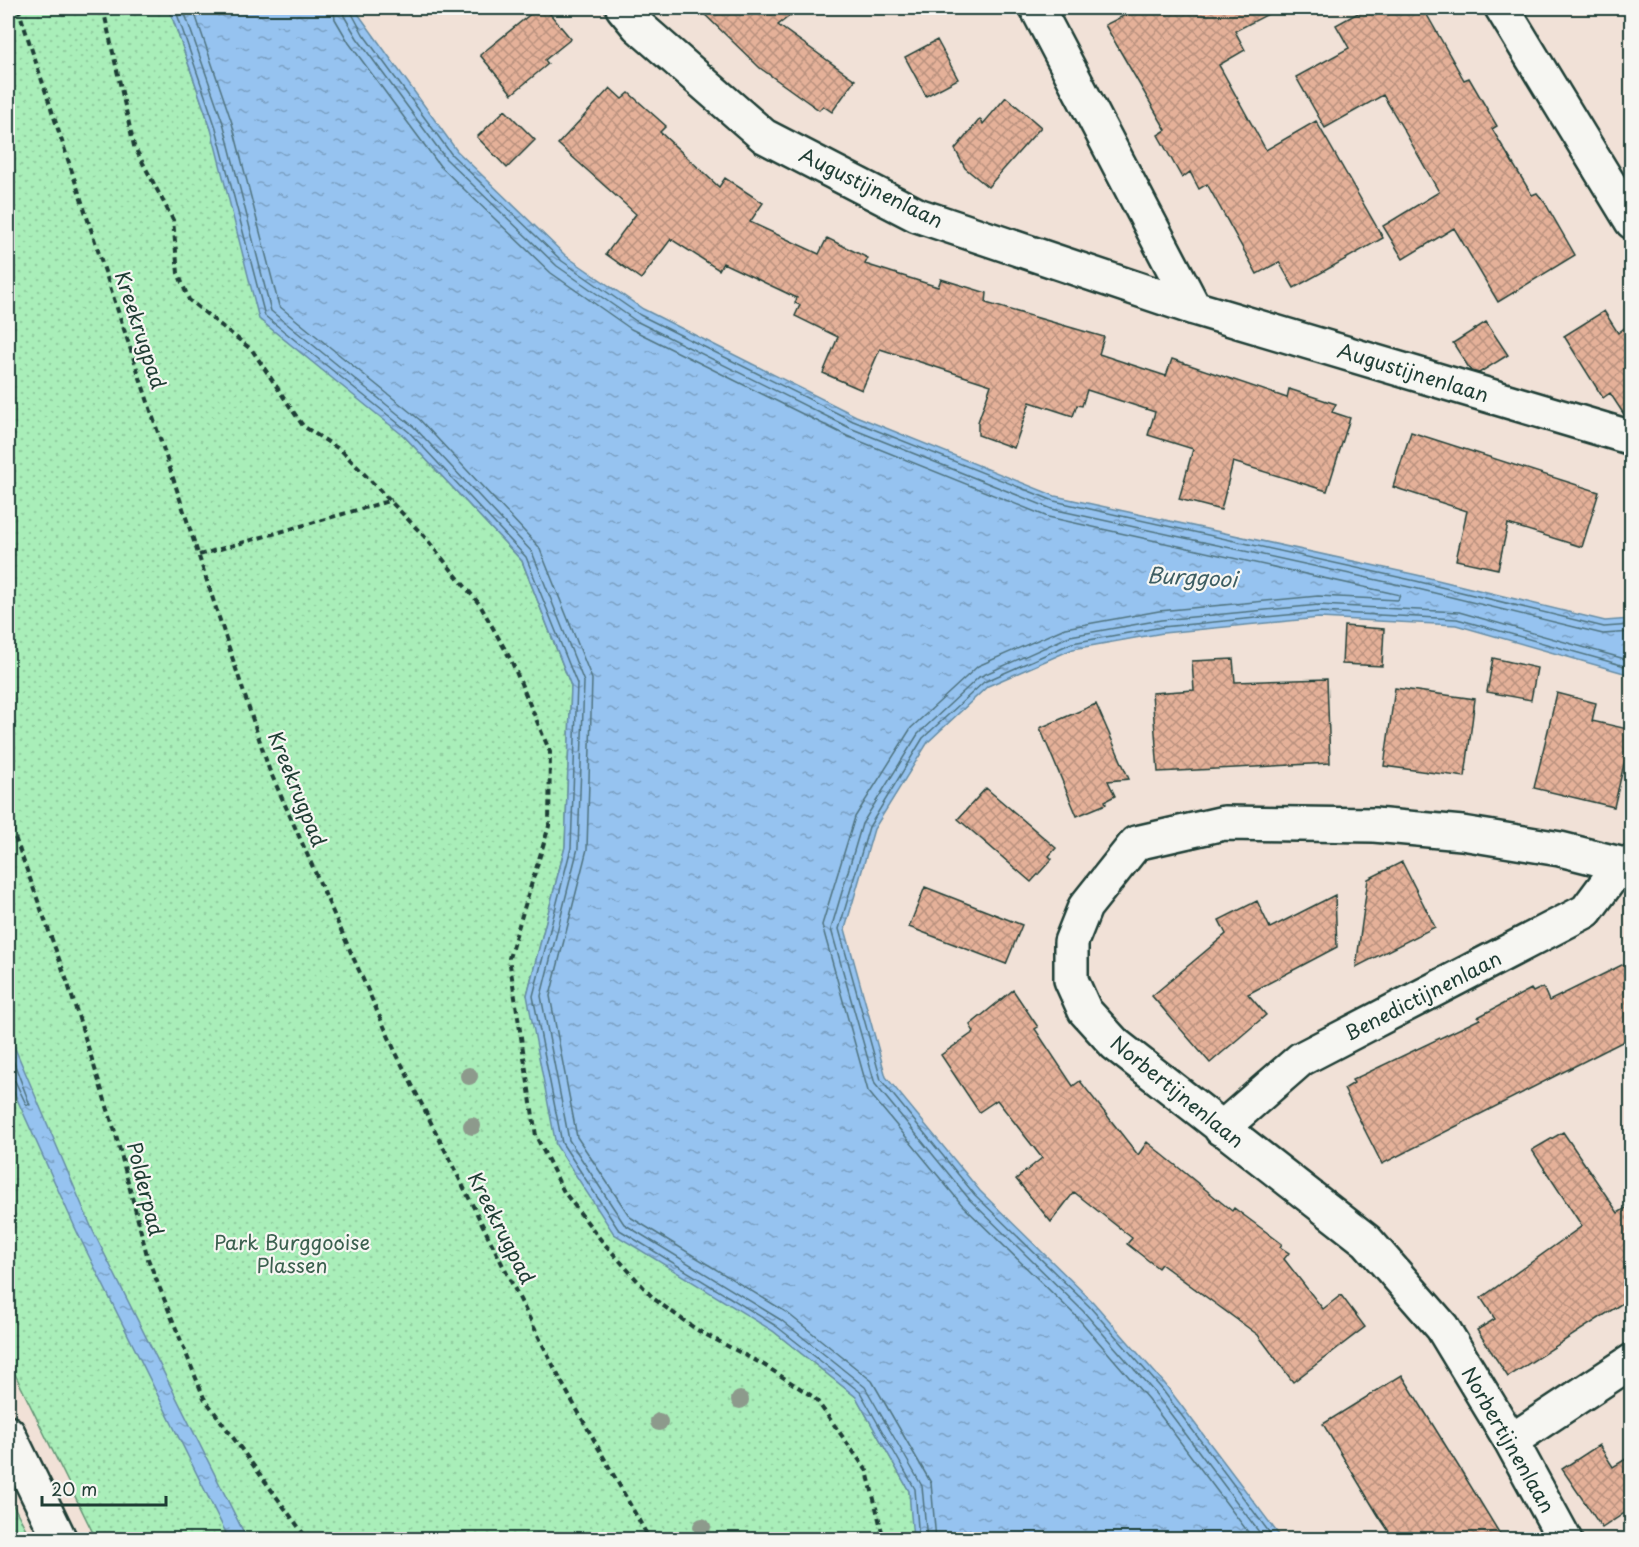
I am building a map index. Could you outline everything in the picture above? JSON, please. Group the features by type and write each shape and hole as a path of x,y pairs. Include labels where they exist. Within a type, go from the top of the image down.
{"main road":[{"name":"Augustijnenlaan","path":"623,8 638,26 764,136 917,215 1194,308 1632,438"},
{"path":"1037,8 1194,308"},
{"path":"1502,8 1632,222"},
{"name":"Norbertijnenlaan","path":"1564,1539 1511,1441 1442,1327 1366,1241 1115,1044 1085,1011 1071,980 1071,942 1085,907 1136,843 1224,823 1374,825 1462,833 1560,849 1626,865"},
{"name":"Benedictijnenlaan","path":"1221,1129 1301,1059 1586,911 1626,865"},
{"path":"1511,1441 1632,1361"},
{"path":"8,1433 60,1539"}],"path":[{"name":"Kreekrugpad","path":"18,8 269,769 395,1051 562,1383 650,1539"},
{"path":"104,8 134,146 173,220 178,273 189,300 252,350 303,426 342,451 392,500 480,605 511,660 550,752 549,826 509,958 536,1136 564,1192 601,1240 654,1299 697,1330 764,1365 815,1398 867,1471 884,1539"},
{"path":"199,555 392,500"},
{"name":"Polderpad","path":"8,818 68,981 116,1135 148,1259 204,1398 308,1539"}],"green space":[{"name":"Park Burggooise Plassen","path":"8,8 169,8 211,129 405,437 522,561 571,686 565,847 527,995 773,1331 856,1397 909,1491 914,1539 96,1539 8,1360"},
{"path":"8,1495 31,1539 8,1539"}],"water":[{"name":"Burggooi","path":"169,8 354,8 457,151 566,256 643,309 856,416 1055,496 1417,575 1605,621 1631,619 1631,675 1456,625 1319,618 1163,633 1073,649 988,686 928,742 874,829 845,929 886,1077 980,1191 1093,1302 1165,1384 1282,1539 913,1539 909,1491 856,1397 773,1331 614,1234 556,1145 527,995 565,847 571,686 522,561 405,437 259,319 211,129"},
{"path":"8,1032 93,1231 247,1539 229,1539 78,1234 8,1079"}],"building":[{"path":"538,8 545,8 571,39 545,60 548,64 512,94 480,55"},
{"path":"698,8 800,8 778,25 855,80 832,112 823,106 819,110 760,68"},
{"path":"1139,8 1280,8 1235,31 1245,50 1219,65 1266,150 1316,121 1383,238 1294,288 1279,262 1257,274 1207,184 1199,189 1190,172 1182,178 1158,135 1166,130 1105,25"},
{"path":"1367,8 1423,8 1464,80 1469,78 1497,126 1492,129 1532,195 1537,193 1545,203 1575,255 1498,302 1454,228 1403,259 1383,226 1439,192 1405,132 1383,95 1325,128 1296,77 1349,48 1336,25"},
{"path":"937,40 958,79 926,96 905,57"},
{"path":"610,88 622,99 629,93 666,126 660,132 719,187 725,178 763,203 750,222 819,254 827,238 868,258 865,264 938,287 941,279 987,293 986,303 1104,337 1099,354 1166,376 1172,359 1287,398 1289,389 1336,404 1332,412 1350,418 1327,491 1233,462 1221,510 1179,499 1193,449 1148,435 1155,412 1087,390 1082,406 1077,405 1073,416 1030,402 1014,448 978,435 978,422 991,385 880,349 862,390 823,373 838,337 795,316 800,305 795,303 797,298 723,263 719,270 671,239 641,279 606,254 636,214 558,144"},
{"path":"1006,97 1041,127 988,187 965,168 955,149 980,119 983,124"},
{"path":"505,110 535,140 507,168 477,137"},
{"path":"1604,311 1618,333 1632,322 1632,418 1625,416 1610,393 1603,398 1564,336"},
{"path":"1486,322 1508,355 1479,373 1471,371 1453,343"},
{"path":"1411,432 1599,492 1582,547 1508,524 1498,569 1456,560 1467,511 1393,487"},
{"path":"1344,626 1384,629 1382,666 1342,664"},
{"path":"1493,658 1537,668 1531,700 1487,692"},
{"path":"1233,659 1235,682 1327,679 1330,763 1158,772 1152,693 1194,690 1192,661"},
{"path":"1395,688 1475,699 1465,777 1384,766"},
{"path":"1557,693 1596,703 1592,721 1632,730 1614,807 1534,788"},
{"path":"1096,704 1129,779 1108,781 1115,796 1105,801 1106,804 1077,816 1040,728"},
{"path":"986,788 1056,848 1049,856 1052,859 1031,882 958,819"},
{"path":"1402,862 1435,927 1356,967 1368,879"},
{"path":"925,887 1022,925 1006,964 909,927"},
{"path":"1335,895 1337,947 1248,994 1266,1015 1210,1063 1152,996 1226,934 1219,920 1257,901 1270,928"},
{"path":"1632,960 1632,1037 1382,1164 1344,1089 1354,1083 1352,1080 1480,1019 1478,1017 1531,989 1533,992 1543,987 1549,1001"},
{"path":"1013,990 1038,1027 1035,1029 1073,1086 1080,1081 1138,1155 1147,1142 1232,1211 1234,1208 1265,1231 1282,1244 1280,1247 1289,1253 1284,1259 1323,1309 1341,1295 1365,1327 1293,1382 1258,1335 1161,1264 1158,1268 1127,1244 1132,1238 1074,1192 1051,1222 1016,1179 1042,1158 997,1100 979,1112 941,1055 974,1032 970,1025"},
{"path":"1563,1132 1618,1213 1632,1204 1632,1297 1508,1377 1477,1330 1495,1319 1481,1298 1582,1226 1532,1150"},
{"path":"1402,1375 1503,1539 1394,1539 1378,1515 1323,1424"},
{"path":"1599,1445 1613,1467 1632,1455 1632,1508 1602,1528 1562,1469"}]}
